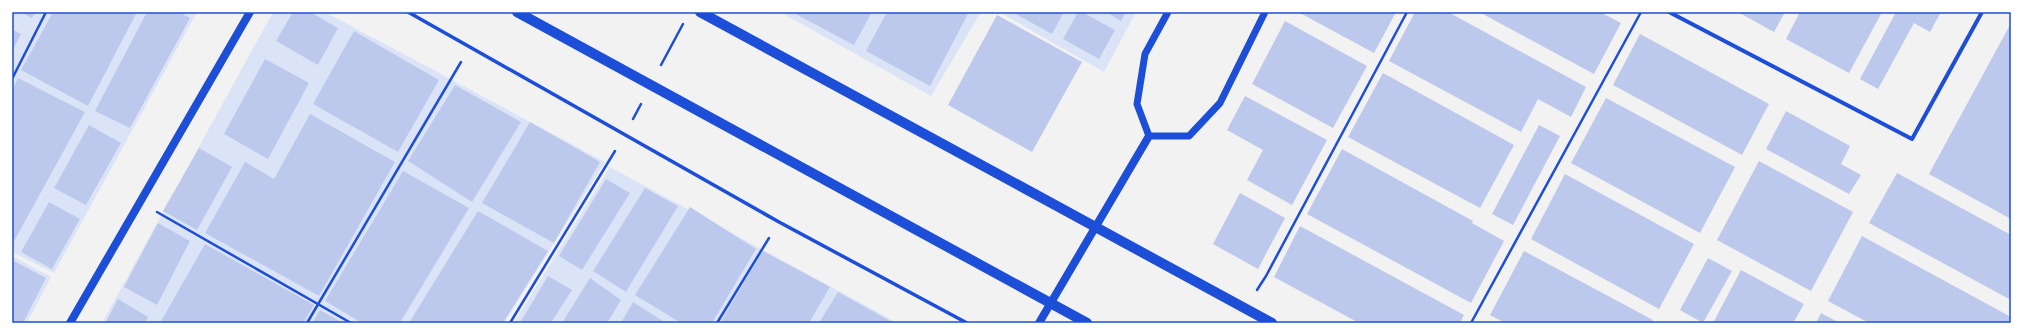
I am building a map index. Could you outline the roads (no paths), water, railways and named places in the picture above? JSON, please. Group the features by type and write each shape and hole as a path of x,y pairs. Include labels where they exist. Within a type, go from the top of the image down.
{"main road":[{"path":"70,323 250,12"},
{"path":"517,12 1088,323"},
{"path":"700,12 1272,323"},
{"path":"1039,323 1149,136"}],"street":[{"path":"408,12 626,134 779,222 967,323"},
{"path":"1168,12 1145,54 1137,104 1149,136 1189,136 1220,103 1265,12"},
{"path":"1669,12 1912,139 1982,12"}]}
